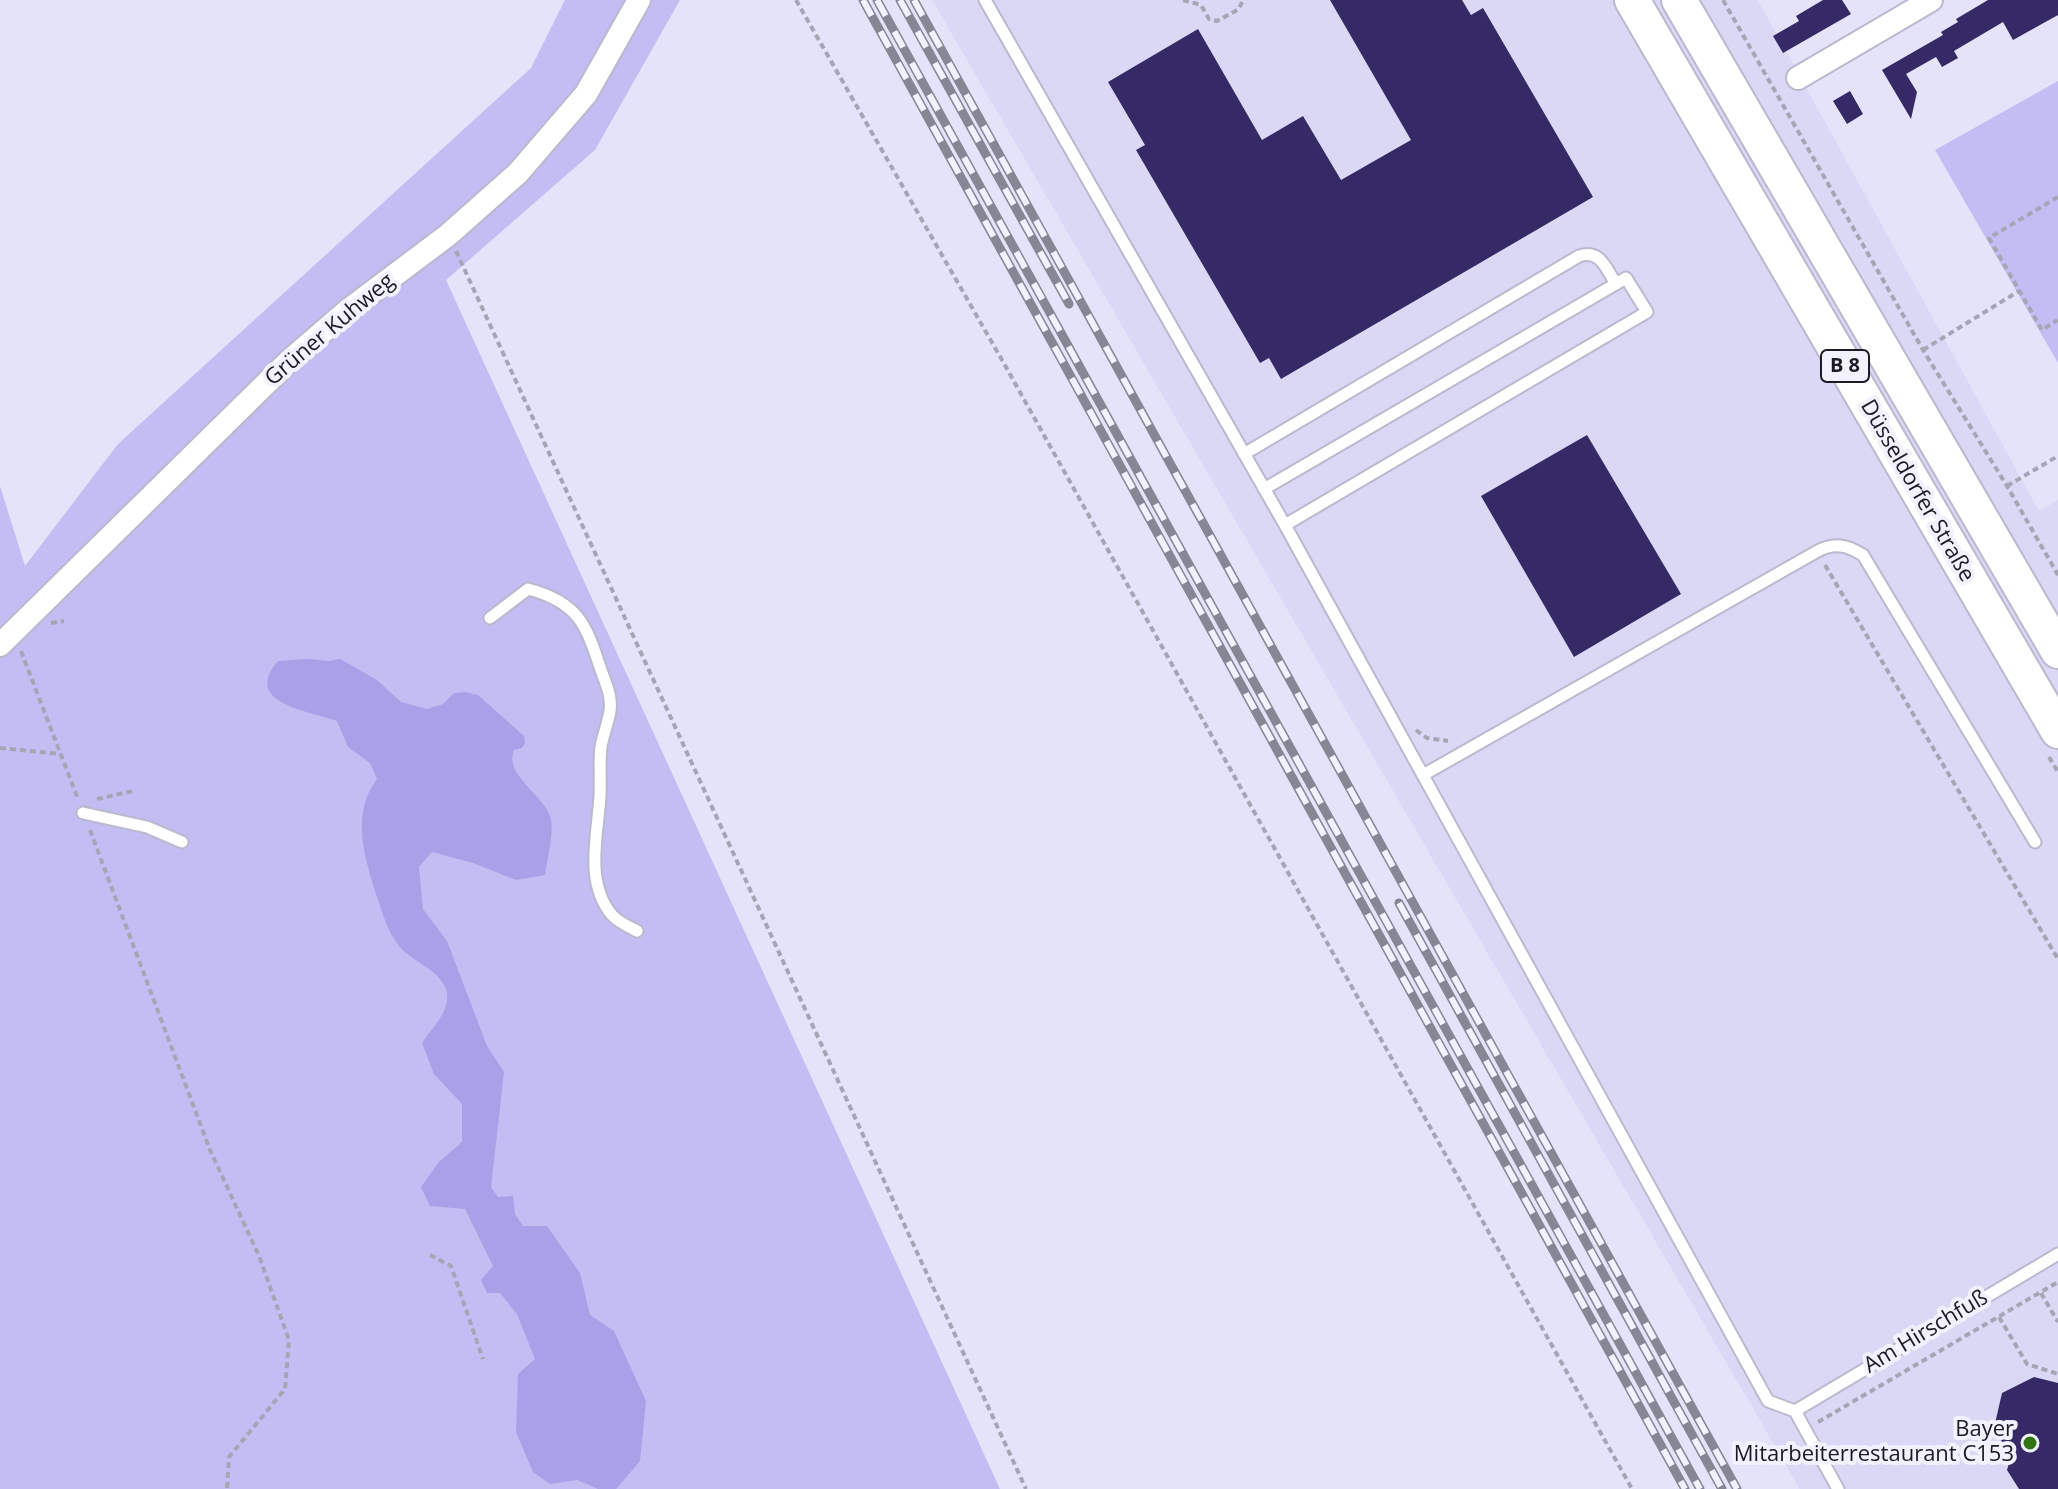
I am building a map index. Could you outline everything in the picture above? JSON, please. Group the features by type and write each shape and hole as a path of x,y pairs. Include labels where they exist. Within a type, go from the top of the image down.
{"main road":[{"name":"Düsseldorfer Straße","path":"1632,0 2058,731"},
{"name":"Düsseldorfer Straße","path":"1679,0 2058,651"}],"street":[{"name":"Grüner Kuhweg","path":"7,638 289,361 347,311 448,235 518,173 571,114 603,67 639,0"},
{"path":"1798,78 1918,3"}],"lane":[{"path":"985,0 1285,525 1768,1401 1795,1411 1838,1489"},
{"path":"1244,454 1579,256 1589,252 1598,256 1616,284"},
{"path":"1264,489 1626,278 1647,312 1285,525"},
{"path":"1423,775 1827,546 1847,546 1863,555 2035,842"},
{"path":"490,618 528,589 553,596 575,613 594,645 610,693 610,712 600,751 600,798 594,849 597,876 612,915 637,931"},
{"path":"83,813 147,827 182,842"},
{"name":"Am Hirschfuß","path":"1795,1411 2058,1254"}],"path":[{"path":"796,0 1002,360 1632,1489"},
{"path":"1183,0 1201,5 1209,19 1217,21 1239,9 1242,2"},
{"path":"1723,0 1923,350 2058,575"},
{"path":"2058,197 1989,238 2042,330 2058,320"},
{"path":"448,235 1026,1489"},
{"path":"1923,350 2019,291"},
{"path":"2007,486 2058,456"},
{"path":"1816,552 2058,959"},
{"path":"7,638 79,802 133,791"},
{"path":"1415,729 1427,738 1458,740"},
{"path":"0,748 60,754"},
{"path":"83,813 210,1150 259,1256 289,1340 285,1389 229,1457 227,1489"},
{"path":"430,1255 451,1266 483,1359"},
{"path":"1805,1429 2058,1282"},
{"path":"2041,1293 2058,1322"},
{"path":"1999,1317 2027,1364 2058,1374"}],"shaded area":[{"path":"565,0 680,0 595,150 446,280 1000,1489 0,1489 0,486 25,566 118,444 531,68"},
{"path":"932,0 1758,0 2039,511 2058,500 2058,1489 1800,1489"},
{"path":"2058,81 2058,363 1935,150"},
{"path":"340,659 377,680 401,702 427,709 443,704 454,693 478,695 524,736 525,743 522,748 514,750 512,759 514,768 548,810 551,819 545,875 516,880 473,863 432,852 419,867 423,909 447,941 487,1046 504,1072 491,1187 498,1197 513,1196 515,1214 523,1226 547,1226 580,1273 590,1315 614,1331 646,1401 640,1461 616,1489 598,1489 577,1480 550,1484 533,1472 516,1432 518,1374 535,1359 517,1314 500,1293 487,1293 481,1280 493,1266 465,1209 430,1206 421,1187 439,1162 462,1142 462,1104 434,1074 422,1043 444,1010 446,989 432,971 405,952 386,924 362,837 364,807 377,779 370,763 348,747 337,721 283,703 273,696 268,687 269,675 278,661"}],"building":[{"path":"1330,0 1462,0 1471,15 1483,8 1593,197 1281,379 1269,358 1260,363 1136,150 1145,145 1108,82 1198,29 1262,140 1303,116 1341,180 1411,140"},
{"path":"1823,0 1842,0 1851,14 1783,53 1773,36 1799,21 1796,16"},
{"path":"1988,0 2058,0 2058,15 2013,40 2003,22 1954,51 1958,58 1942,67 1936,57 1906,74 1917,92 1911,119 1882,70 1943,35 1941,32 1958,22 1956,19"},
{"path":"1850,91 1863,114 1847,124 1833,101"},
{"path":"1587,435 1681,594 1574,657 1481,496"},
{"name":"Bayer Mitarbeiterrestaurant C153","path":"2034,1377 2058,1383 2058,1489 2019,1489 2007,1470 2011,1457 1994,1428 2002,1393"}],"railway":[{"path":"863,0 1685,1489"},
{"path":"877,0 1700,1489"},
{"path":"900,0 1069,304"},
{"path":"914,0 1737,1489"},
{"path":"1399,903 1722,1489"}],"place":[{"name":"Bayer Mitarbeiterrestaurant C153","path":"2030,1443"}]}
